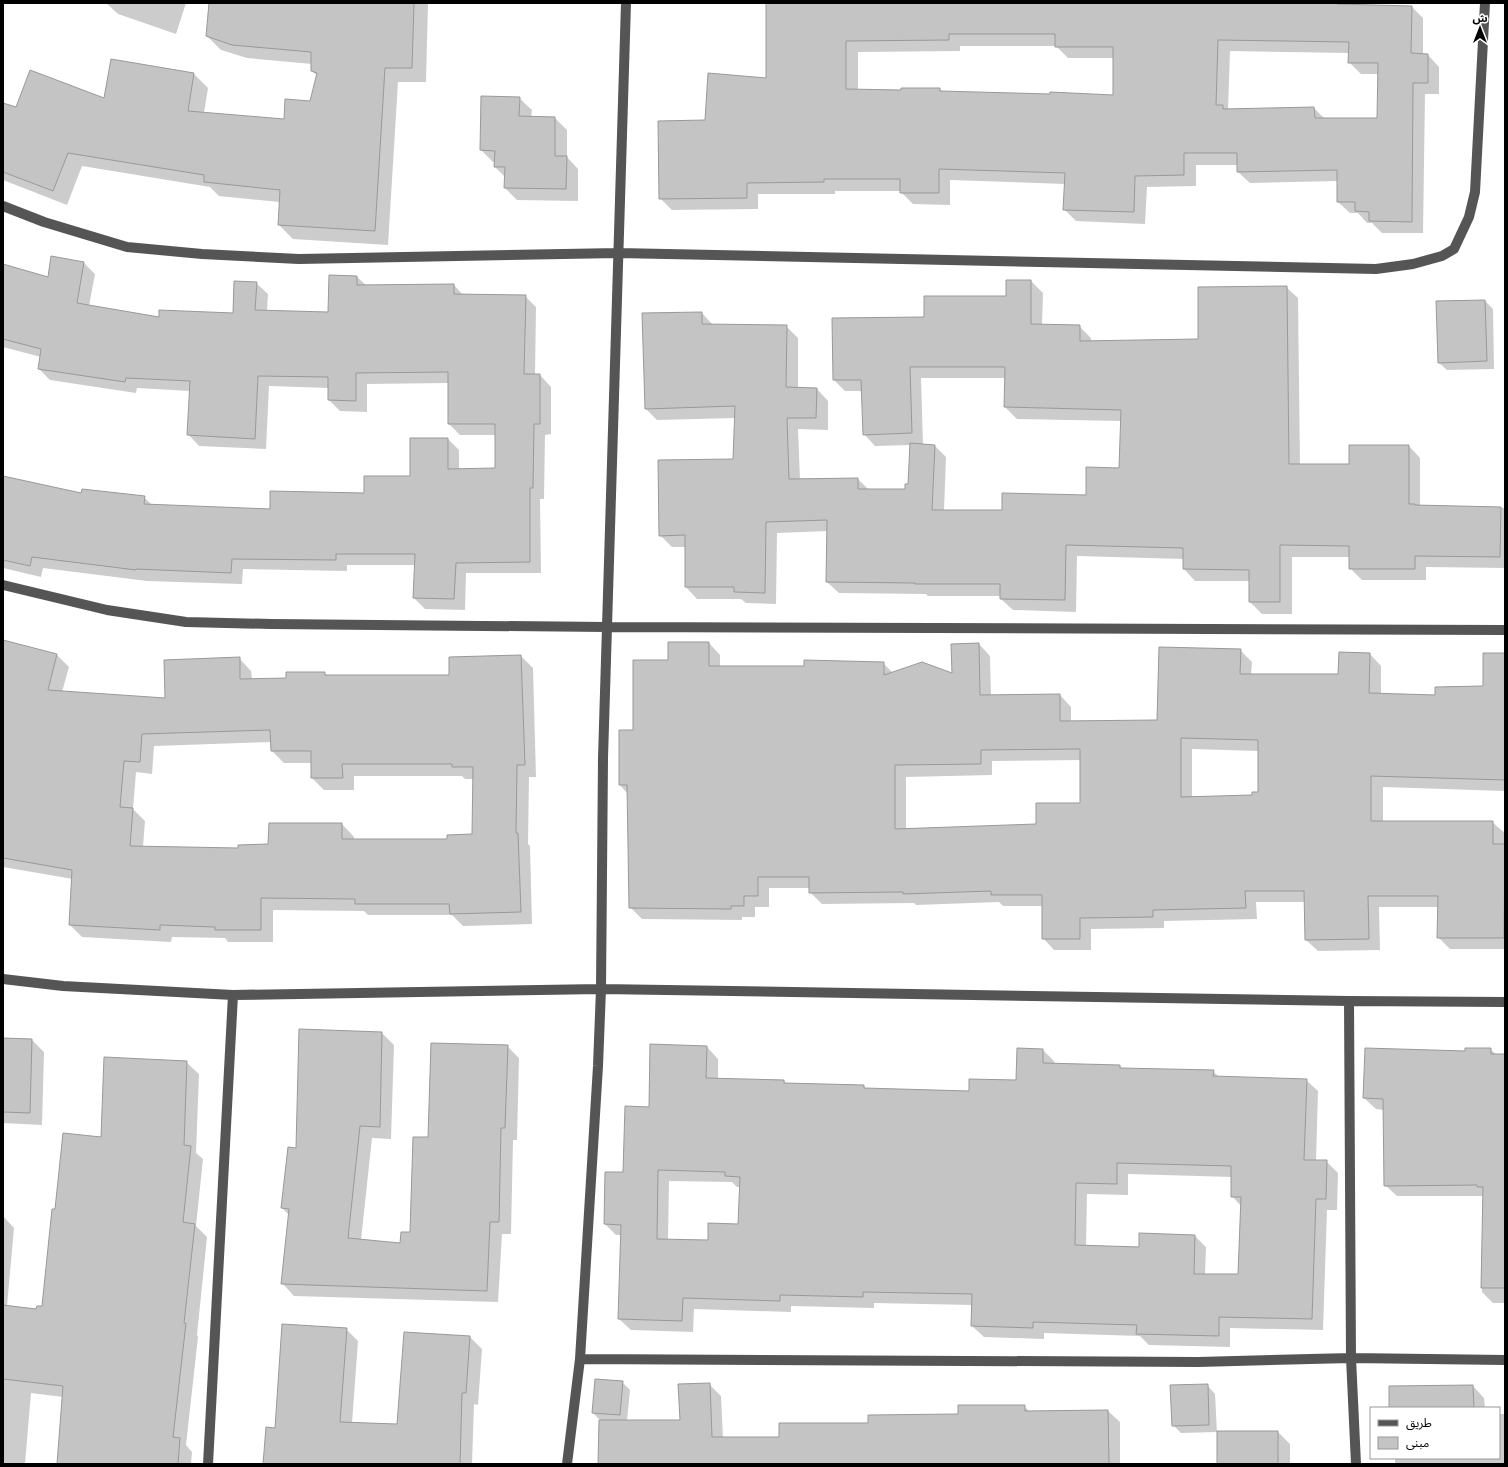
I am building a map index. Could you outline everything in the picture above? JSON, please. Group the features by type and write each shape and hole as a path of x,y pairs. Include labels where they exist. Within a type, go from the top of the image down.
{"street":[{"path":"567,1464 580,1359 598,1066 601,989 603,758 626,3"},
{"path":"3,206 44,222 127,247 202,254 299,259 618,253 1376,269 1413,264 1442,256 1454,249 1469,217 1475,192 1485,3"},
{"path":"3,585 107,610 186,622 607,628 1505,630"},
{"path":"3,979 63,986 234,995 601,989 1349,1001 1505,1002"},
{"path":"208,1464 234,995"},
{"path":"1349,1001 1351,1358 1356,1464"},
{"path":"580,1359 1198,1362 1351,1358 1505,1360"}],"building":[{"path":"209,3 414,3 412,68 385,68 375,231 278,225 280,190 204,182 204,175 68,153 53,191 3,172 3,103 16,107 30,70 104,98 111,59 194,73 188,111 284,119 285,99 310,101 317,73 311,71 311,52 232,45 206,36"},
{"path":"766,3 1337,3 1412,6 1411,53 1428,54 1428,83 1413,83 1412,222 1369,221 1369,212 1355,211 1355,202 1337,202 1337,170 1237,172 1237,153 1184,153 1184,175 1135,176 1134,212 1063,210 1065,173 939,169 939,193 900,193 900,179 824,179 824,182 747,183 747,198 659,199 658,121 705,120 708,73 766,78","holes":["949,34 1055,34 1055,47 1113,47 1113,95 1050,92 1050,94 940,91 940,88 901,88 901,90 846,89 846,41 949,40","1218,40 1349,42 1348,63 1378,63 1377,118 1315,118 1314,107 1223,109 1223,105 1216,105"]},
{"path":"481,96 520,97 519,116 555,117 555,156 567,156 566,189 504,188 505,167 494,167 495,151 480,150"},
{"path":"51,256 84,262 77,303 159,317 159,310 233,313 234,281 257,282 255,310 328,312 329,275 357,276 357,285 454,284 454,294 526,295 524,374 540,374 540,424 534,424 533,488 530,488 530,562 456,563 454,599 413,598 415,554 336,554 336,560 232,559 231,573 136,570 32,557 30,566 3,560 3,476 81,493 82,489 145,496 144,504 270,509 270,491 364,493 364,476 410,476 410,438 448,438 448,469 495,468 495,424 448,424 448,372 356,373 356,401 328,400 328,377 258,376 255,439 187,435 190,381 126,378 125,382 38,369 41,349 3,339 3,264 48,277"},
{"path":"1006,280 1031,280 1031,324 1080,325 1080,341 1198,339 1198,287 1287,286 1289,464 1349,464 1349,445 1409,445 1409,504 1501,507 1500,557 1415,556 1415,569 1349,569 1349,546 1280,545 1280,602 1249,602 1249,570 1183,569 1183,548 1066,545 1065,600 1000,599 1000,584 826,582 827,520 766,522 765,593 734,592 734,587 685,587 685,535 659,536 658,460 733,459 735,406 645,409 642,313 702,312 702,324 787,325 786,387 817,388 816,418 787,418 789,479 858,478 858,489 905,489 905,484 908,484 910,443 935,445 932,510 1002,510 1002,493 1086,495 1086,467 1119,468 1121,410 1004,407 1005,367 910,367 912,433 863,435 861,380 833,380 832,318 924,317 924,296 1006,296"},
{"path":"1485,300 1487,361 1438,363 1436,301"},
{"path":"3,640 57,654 48,690 165,698 164,660 240,657 240,679 286,678 286,672 325,672 325,675 449,675 449,657 521,655 525,765 517,765 516,833 518,833 521,912 450,914 449,904 355,904 355,899 261,898 261,930 215,930 215,927 160,925 160,930 69,925 72,870 3,858","holes":["270,730 271,751 311,751 311,778 343,778 342,764 452,764 452,767 473,767 472,834 447,835 447,839 342,839 342,823 269,823 268,844 238,845 238,848 130,846 133,808 120,807 124,761 140,762 142,734"]},
{"path":"668,642 709,642 709,666 804,666 804,660 884,662 884,675 922,662 952,673 951,644 979,643 980,695 1060,694 1060,721 1157,720 1159,647 1241,649 1240,674 1338,674 1339,652 1370,653 1369,693 1435,695 1435,687 1483,686 1483,653 1505,653 1505,780 1371,776 1371,821 1493,821 1493,844 1505,844 1504,938 1437,938 1438,896 1368,896 1369,939 1305,940 1304,891 1245,891 1246,908 1153,910 1153,917 1080,918 1080,939 1042,939 1042,895 991,895 991,891 903,894 903,892 809,893 809,877 758,877 758,896 744,896 744,906 731,906 731,909 629,908 627,785 619,785 619,730 633,730 633,660 668,660","holes":["1181,738 1258,740 1258,792 1252,792 1252,795 1181,797","1080,749 1080,803 1036,803 1036,824 895,829 895,765 981,764 981,750"]},
{"path":"299,1029 382,1032 380,1127 360,1126 348,1238 400,1243 401,1232 410,1232 413,1137 428,1137 431,1043 508,1045 505,1128 501,1128 499,1222 490,1222 487,1291 281,1284 289,1209 281,1208 288,1147 296,1148"},
{"path":"3,1038 32,1039 30,1113 3,1112"},
{"path":"650,1044 707,1046 706,1078 784,1080 784,1083 864,1085 864,1088 969,1091 969,1079 1016,1080 1017,1048 1043,1049 1043,1063 1120,1065 1120,1068 1214,1070 1213,1076 1307,1079 1304,1160 1327,1160 1326,1199 1316,1199 1312,1319 1219,1317 1219,1336 1136,1334 1137,1325 1033,1322 1033,1328 971,1326 972,1294 863,1292 863,1297 780,1295 780,1301 683,1298 682,1321 618,1319 621,1225 604,1224 605,1172 623,1172 625,1106 649,1107","holes":["1117,1163 1231,1166 1231,1197 1241,1197 1238,1274 1194,1274 1195,1235 1139,1233 1139,1247 1075,1245 1076,1183 1117,1184","658,1170 725,1172 725,1176 740,1177 738,1224 708,1223 708,1240 657,1239"]},
{"path":"1365,1048 1465,1051 1465,1048 1491,1048 1491,1054 1505,1054 1505,1288 1481,1288 1483,1187 1477,1187 1477,1185 1384,1186 1383,1099 1363,1098"},
{"path":"104,1057 187,1061 184,1145 191,1146 183,1222 195,1224 184,1323 186,1323 173,1437 180,1438 178,1464 57,1464 63,1386 3,1379 3,1305 36,1309 37,1306 42,1306 52,1209 55,1209 63,1133 101,1137"},
{"path":"282,1324 347,1328 340,1422 397,1424 404,1332 470,1336 466,1393 462,1393 460,1464 263,1464 266,1427 275,1428"},
{"path":"595,1379 623,1381 620,1415 592,1413"},
{"path":"710,1383 712,1437 779,1437 779,1423 868,1423 868,1415 958,1414 958,1405 1025,1405 1025,1411 1108,1410 1109,1464 598,1464 599,1420 680,1420 678,1384"},
{"path":"1208,1384 1209,1425 1172,1426 1170,1385"},
{"path":"1473,1385 1474,1407 1389,1407 1389,1386"},
{"path":"1217,1431 1278,1431 1278,1464 1217,1464"}]}
